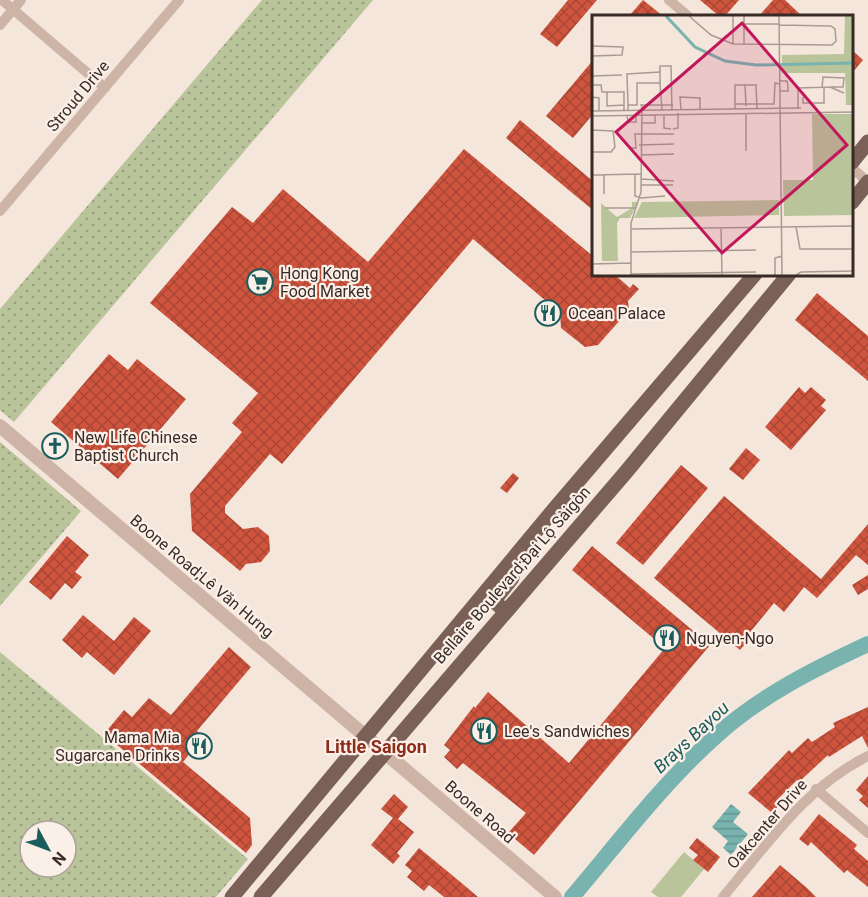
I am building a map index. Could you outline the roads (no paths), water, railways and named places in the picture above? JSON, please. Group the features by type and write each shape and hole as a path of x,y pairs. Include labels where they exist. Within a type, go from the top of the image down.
{"main road":[{"path":"853,161 868,142"},
{"path":"853,201 868,182"},
{"name":"Bellaire Boulevard;Đại Lộ Sàigòn","path":"232,897 753,276"},
{"name":"Bellaire Boulevard;Đại Lộ Sàigòn","path":"261,897 626,472 787,276"},
{"path":"605,453 626,472"},
{"path":"505,611 496,603 496,598 512,578 510,564"},
{"path":"266,856 283,871"}],"street":[{"path":"2,0 105,88"},
{"path":"0,25 21,0"},
{"name":"Stroud Drive","path":"0,211 179,0"},
{"path":"669,0 687,15"},
{"path":"853,169 868,182"},
{"name":"Boone Road;Lê Văn Hưng","path":"0,426 384,752"},
{"name":"Boone Road","path":"384,752 555,897"},
{"name":"Oakcenter Drive","path":"723,897 816,789 840,770 868,756"},
{"path":"816,789 868,833"}],"water":[{"path":"731,804 741,812 733,822 748,834 731,855 723,848 728,841 712,827"}],"waterway":[{"name":"Brays Bayou","path":"572,897 659,794 716,736 769,696 868,644"}],"place":[{"name":"Hong Kong Food Market","path":"260,282"},
{"name":"Ocean Palace","path":"548,313"},
{"name":"New Life Chinese Baptist Church","path":"55,446"},
{"name":"Nguyen-Ngo","path":"667,638"},
{"name":"Lee's Sandwiches","path":"484,731"},
{"name":"Mama Mia Sugarcane Drinks","path":"199,746"}],"district":[{"name":"Little Saigon","path":"376,746"}]}
